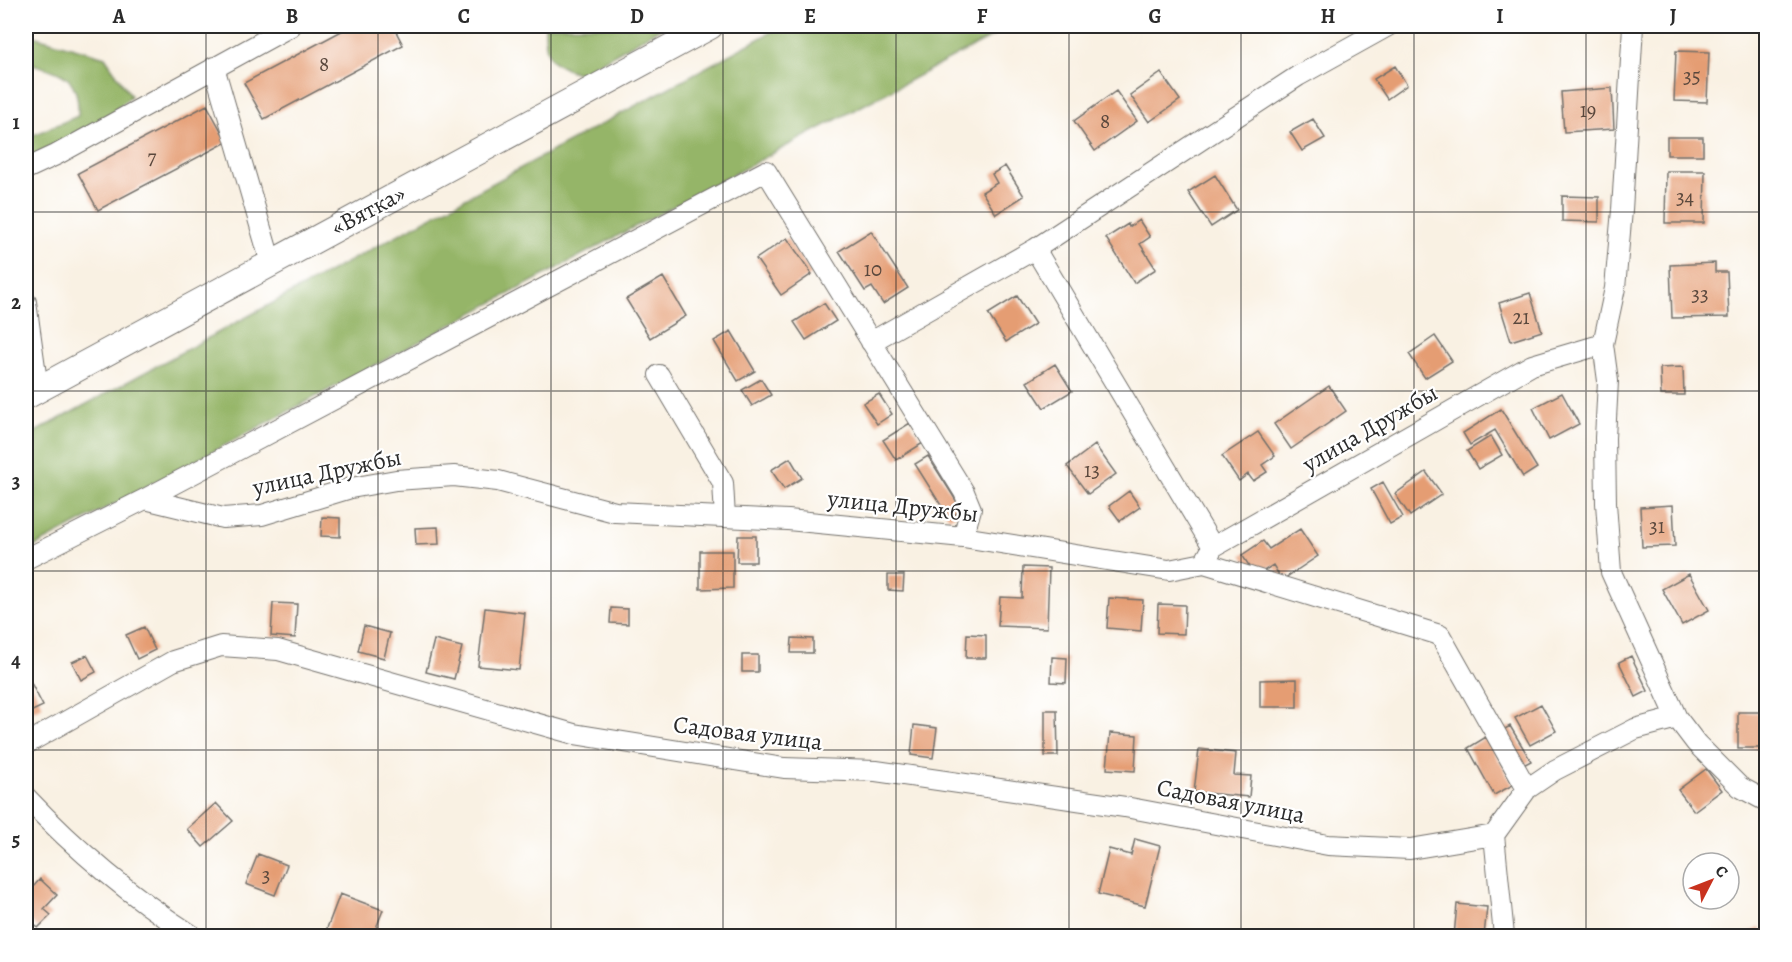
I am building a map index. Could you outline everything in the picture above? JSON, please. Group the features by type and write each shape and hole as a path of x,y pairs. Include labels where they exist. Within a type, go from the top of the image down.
{"main road":[{"name":"«Вятка»","path":"32,392 710,26"}],"street":[{"path":"26,169 56,155 291,26"},
{"path":"872,342 1035,249 1298,76 1388,26"},
{"path":"1633,26 1615,288 1604,344 1608,381 1605,438 1606,503 1611,572 1677,718 1696,744 1740,787 1767,801"},
{"path":"214,67 271,263"},
{"path":"26,559 145,499 766,171 964,492 971,510 963,537"},
{"path":"1035,249 1209,555 1440,635 1527,789"},
{"path":"26,302 32,392"},
{"name":"улица Дружбы","path":"145,499 223,518 252,516 351,488 396,480 454,476 498,481 615,512 788,520 963,537 1169,570 1209,555 1532,365 1604,344"},
{"path":"659,375 723,483 725,517"},
{"name":"Садовая улица","path":"26,744 173,661 221,646 278,650 573,734 784,768 876,771 1125,807 1328,845 1410,849 1494,835"},
{"path":"1504,936 1494,835 1527,789 1555,770 1635,729 1677,718"},
{"path":"26,797 106,874 153,910 193,936"}],"green space":[{"path":"545,26 664,26 580,74 555,63 551,58 546,46"},
{"path":"782,26 1012,26 26,551 26,437"},
{"path":"26,34 105,57 131,96 111,115 26,160 26,138 78,116 78,102 76,91 66,77 26,62"}],"building":[{"path":"351,26 393,26 403,45 264,119 244,83"},
{"path":"1676,51 1709,52 1707,102 1674,101"},
{"path":"1395,66 1407,85 1387,99 1374,79"},
{"path":"1161,73 1180,100 1149,122 1130,95"},
{"path":"1612,88 1614,129 1564,132 1561,92"},
{"path":"1116,91 1137,121 1095,151 1074,121"},
{"path":"207,105 227,142 98,210 78,173"},
{"path":"1313,119 1325,138 1302,151 1290,132"},
{"path":"1667,137 1703,137 1703,155 1667,155"},
{"path":"1005,166 1024,196 996,214 982,192 997,183 992,174"},
{"path":"1666,171 1705,171 1704,223 1665,223"},
{"path":"1215,175 1237,210 1211,227 1188,192"},
{"path":"1562,196 1599,197 1599,222 1562,221"},
{"path":"1139,220 1150,237 1140,244 1156,269 1134,283 1106,238"},
{"path":"871,231 908,288 883,304 872,287 865,291 839,251"},
{"path":"787,238 812,274 781,295 756,259"},
{"path":"1715,263 1715,272 1727,272 1729,317 1672,318 1670,265"},
{"path":"663,277 686,316 650,338 626,299"},
{"path":"1530,293 1542,331 1511,341 1499,303"},
{"path":"1017,296 1035,324 1006,342 988,314"},
{"path":"824,303 836,321 806,340 794,322"},
{"path":"731,331 755,371 738,381 714,341"},
{"path":"1435,336 1452,361 1425,378 1409,354"},
{"path":"1055,364 1072,391 1044,408 1027,382"},
{"path":"1683,367 1684,395 1661,395 1660,368"},
{"path":"761,379 771,395 752,406 742,390"},
{"path":"1329,386 1346,411 1291,449 1274,424"},
{"path":"1562,393 1579,424 1549,440 1533,408"},
{"path":"879,394 892,414 877,424 863,403"},
{"path":"1501,409 1537,468 1523,477 1495,430 1470,445 1463,433"},
{"path":"910,423 923,443 896,460 883,440"},
{"path":"1258,432 1275,456 1262,465 1267,472 1253,481 1248,474 1239,481 1222,456"},
{"path":"1491,436 1502,455 1478,469 1467,451"},
{"path":"1095,445 1116,474 1088,494 1067,466"},
{"path":"928,456 962,510 949,518 915,464"},
{"path":"790,458 802,478 784,489 771,470"},
{"path":"1426,472 1442,494 1410,516 1395,494"},
{"path":"1383,482 1403,517 1390,524 1371,489"},
{"path":"1129,491 1140,507 1120,521 1109,506"},
{"path":"1673,505 1675,546 1642,547 1640,507"},
{"path":"322,517 340,518 340,537 321,536"},
{"path":"438,527 439,544 416,545 415,528"},
{"path":"1300,529 1318,556 1282,580 1273,565 1256,576 1242,555 1263,541 1269,549"},
{"path":"738,536 756,536 756,562 737,562"},
{"path":"700,551 733,551 733,588 700,589"},
{"path":"1023,567 1049,568 1047,628 998,626 1000,597 1022,598"},
{"path":"1689,574 1709,610 1682,625 1662,589"},
{"path":"888,575 904,575 903,591 888,590"},
{"path":"1109,598 1143,600 1141,631 1107,628"},
{"path":"273,603 297,604 295,638 271,636"},
{"path":"1158,604 1185,605 1184,634 1157,633"},
{"path":"485,608 525,613 519,670 478,666"},
{"path":"611,608 628,609 628,624 610,623"},
{"path":"364,626 390,633 384,658 358,651"},
{"path":"144,627 155,650 137,659 126,635"},
{"path":"967,634 986,635 986,658 966,658"},
{"path":"792,638 813,639 813,653 791,653"},
{"path":"434,640 462,647 454,679 426,672"},
{"path":"87,655 96,672 81,680 72,662"},
{"path":"742,655 758,655 758,672 742,672"},
{"path":"1631,656 1648,691 1636,697 1619,662"},
{"path":"1052,657 1067,658 1066,683 1051,682"},
{"path":"29,679 43,706 26,714 26,681"},
{"path":"1297,679 1297,707 1260,707 1260,680"},
{"path":"1541,704 1556,731 1530,745 1515,718"},
{"path":"1045,710 1057,710 1058,756 1045,756"},
{"path":"1738,712 1763,712 1764,748 1738,748"},
{"path":"914,725 937,728 933,758 911,755"},
{"path":"1510,726 1531,761 1518,768 1498,733"},
{"path":"1110,733 1137,735 1135,771 1107,769"},
{"path":"1486,737 1513,785 1494,795 1468,748"},
{"path":"1199,749 1236,753 1234,775 1251,776 1249,797 1194,792"},
{"path":"1706,769 1722,790 1694,811 1678,790"},
{"path":"216,803 233,821 203,847 187,829"},
{"path":"1135,839 1160,846 1145,906 1098,894 1109,849 1131,855"},
{"path":"258,854 287,865 275,895 246,884"},
{"path":"40,879 57,895 44,909 51,915 38,928 26,917 26,895"},
{"path":"340,894 383,910 373,936 324,936"},
{"path":"1457,904 1487,907 1484,936 1454,936"},
{"path":"1760,928 1763,936 1746,936 1745,934"}]}
